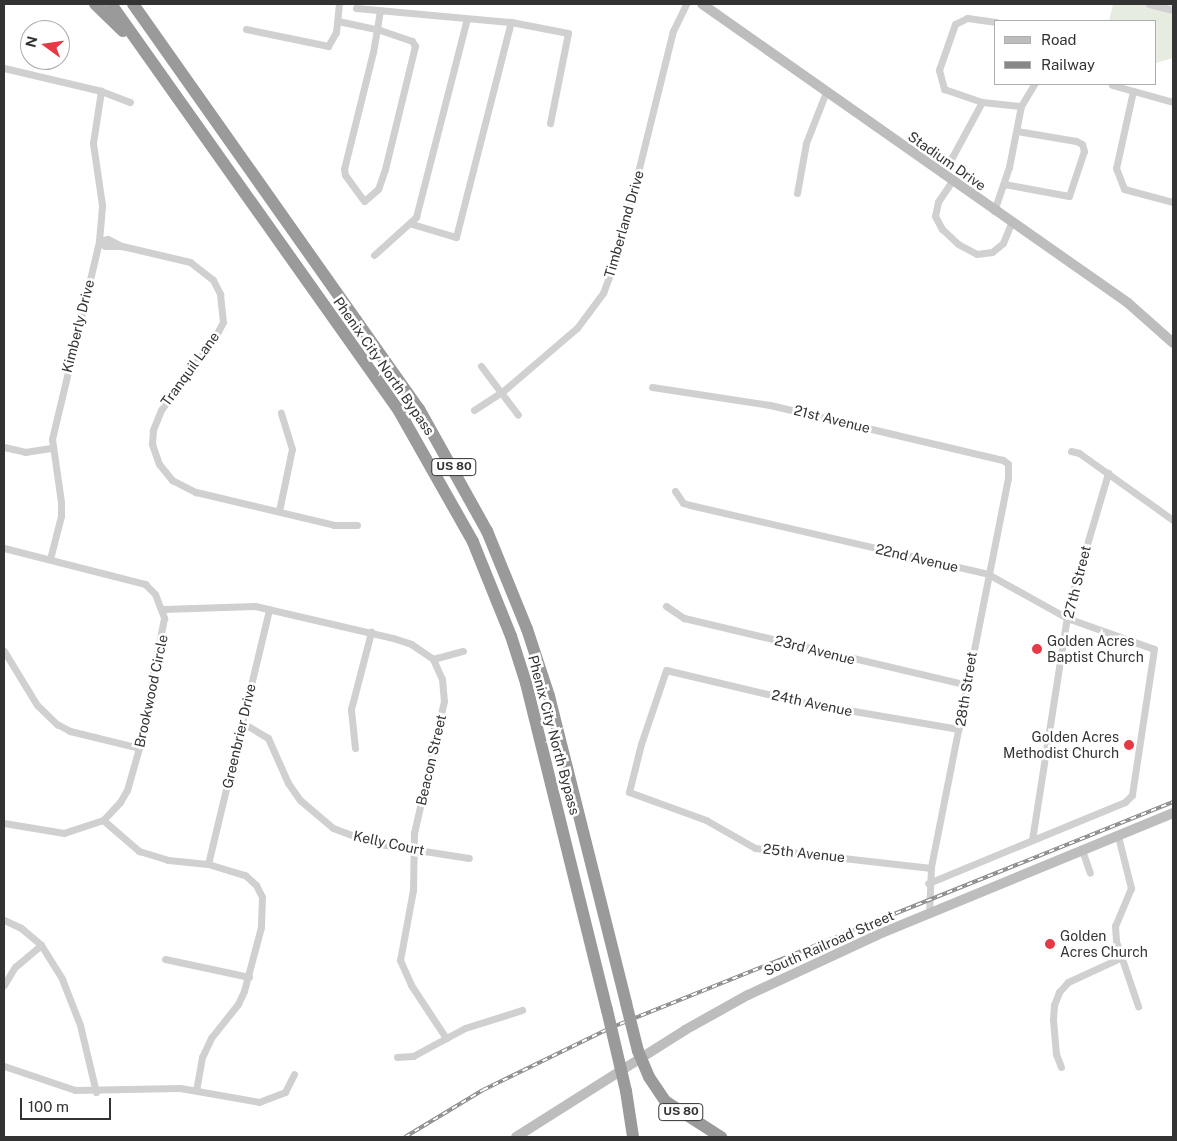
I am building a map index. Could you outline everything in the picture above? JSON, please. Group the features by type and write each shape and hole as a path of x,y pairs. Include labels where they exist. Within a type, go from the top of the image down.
{"highway":[{"path":"94,4 143,50"},
{"name":"Phenix City North Bypass","path":"110,4 399,411 473,542 511,636 526,683 630,1106 633,1137"},
{"name":"Phenix City North Bypass","path":"134,4 419,409 487,531 527,629 549,696 638,1052 649,1077 665,1101 722,1137"}],"street":[{"path":"246,30 328,46 334,40 338,21 338,4"},
{"name":"Timberland Drive","path":"474,410 502,392 578,328 603,293 618,253 681,4"},
{"name":"Timberland Drive","path":"680,13 686,4"},
{"name":"Stadium Drive","path":"702,4 1128,304 1173,343"},
{"path":"1149,4 1173,10"},
{"path":"356,8 511,22 568,33 550,123"},
{"path":"338,21 377,28 412,40 415,46 385,169 378,188 364,201 345,175 344,169 377,28 380,10"},
{"path":"994,22 967,18 955,24 939,70 944,89 982,102 1021,106"},
{"path":"374,255 412,224 424,190 466,19"},
{"path":"412,224 456,237 511,22"},
{"path":"4,68 101,91 130,102"},
{"path":"994,211 1004,184 1021,106 1033,85"},
{"path":"1112,85 1173,102"},
{"path":"1133,90 1116,168 1124,189 1173,202"},
{"name":"Kimberly Drive","path":"50,559 62,502 51,448 99,241 102,205 94,143 101,91"},
{"path":"797,193 806,143 826,92"},
{"path":"982,102 947,178 935,216 942,229 958,244 977,254 992,252 1003,243 1011,223"},
{"path":"1004,184 1069,196 1081,160 1082,144 1076,141 1017,131"},
{"name":"Tranquil Lane","path":"99,241 108,239 122,246 190,262 202,269 213,280 223,308 223,322 216,336 161,410 152,444 159,464 172,480 183,487 334,525 357,525"},
{"path":"481,366 518,415"},
{"name":"21st Avenue","path":"652,387 770,405 1003,460 1008,464"},
{"path":"279,511 292,449 281,413"},
{"path":"4,448 25,452 51,448"},
{"path":"1071,451 1108,474 1173,520"},
{"name":"28th Street","path":"929,914 928,883 930,868 960,729 988,574 1008,478 1008,464"},
{"name":"27th Street","path":"1032,840 1067,618 1108,474"},
{"name":"22nd Avenue","path":"675,491 683,503 690,505 988,574 1067,618 1154,649 1132,795 1125,802 1032,840"},
{"path":"4,548 145,584 163,609 241,606 269,609 371,632 411,644 433,660 463,651"},
{"name":"23rd Avenue","path":"666,606 684,618 967,685"},
{"name":"Brookwood Circle","path":"102,820 127,790 139,748 164,632 163,609"},
{"name":"Greenbrier Drive","path":"208,864 269,609"},
{"path":"355,748 351,709 371,632"},
{"path":"4,651 37,705 57,724 70,731 139,748"},
{"name":"Beacon Street","path":"433,660 442,679 444,701 412,850 413,890 400,960 411,985 446,1038"},
{"name":"24th Avenue","path":"629,792 641,744 666,670 801,702 960,729"},
{"name":"Kelly Court","path":"242,723 268,738 288,783 315,815 353,836 412,850 470,858"},
{"name":"25th Avenue","path":"629,792 706,820 755,848 930,868"},
{"name":"South Railroad Street","path":"516,1137 716,1012 820,960 1173,813"},
{"path":"4,823 64,833 102,820 138,851 168,860 230,868 249,879 262,898 263,913 249,978 238,1004 211,1038 202,1057 196,1090"},
{"path":"1118,836 1131,888 1114,926 1120,958 1136,992 1138,1006"},
{"path":"928,883 1032,840"},
{"path":"1082,850 1090,873"},
{"path":"4,920 22,928 41,945 62,979 80,1025 96,1092"},
{"path":"4,985 15,967 41,945"},
{"path":"1061,1067 1056,1054 1053,1019 1054,1005 1059,992 1068,982 1120,958"},
{"path":"165,959 249,978"},
{"path":"397,1057 426,1051 446,1038 485,1020 522,1010"},
{"path":"4,1066 75,1090 96,1092 196,1090 259,1102 285,1092 294,1074"}],"shaded area":[{"path":"1113,4 1173,4 1173,58 1157,63 1157,20 1109,20"}],"railway":[{"path":"405,1137 483,1090 610,1028 1173,802"}],"place":[{"name":"Golden Acres Baptist Church","path":"1037,649"},
{"name":"Golden Acres Methodist Church","path":"1129,745"},
{"name":"Golden Acres Church","path":"1050,944"}]}
